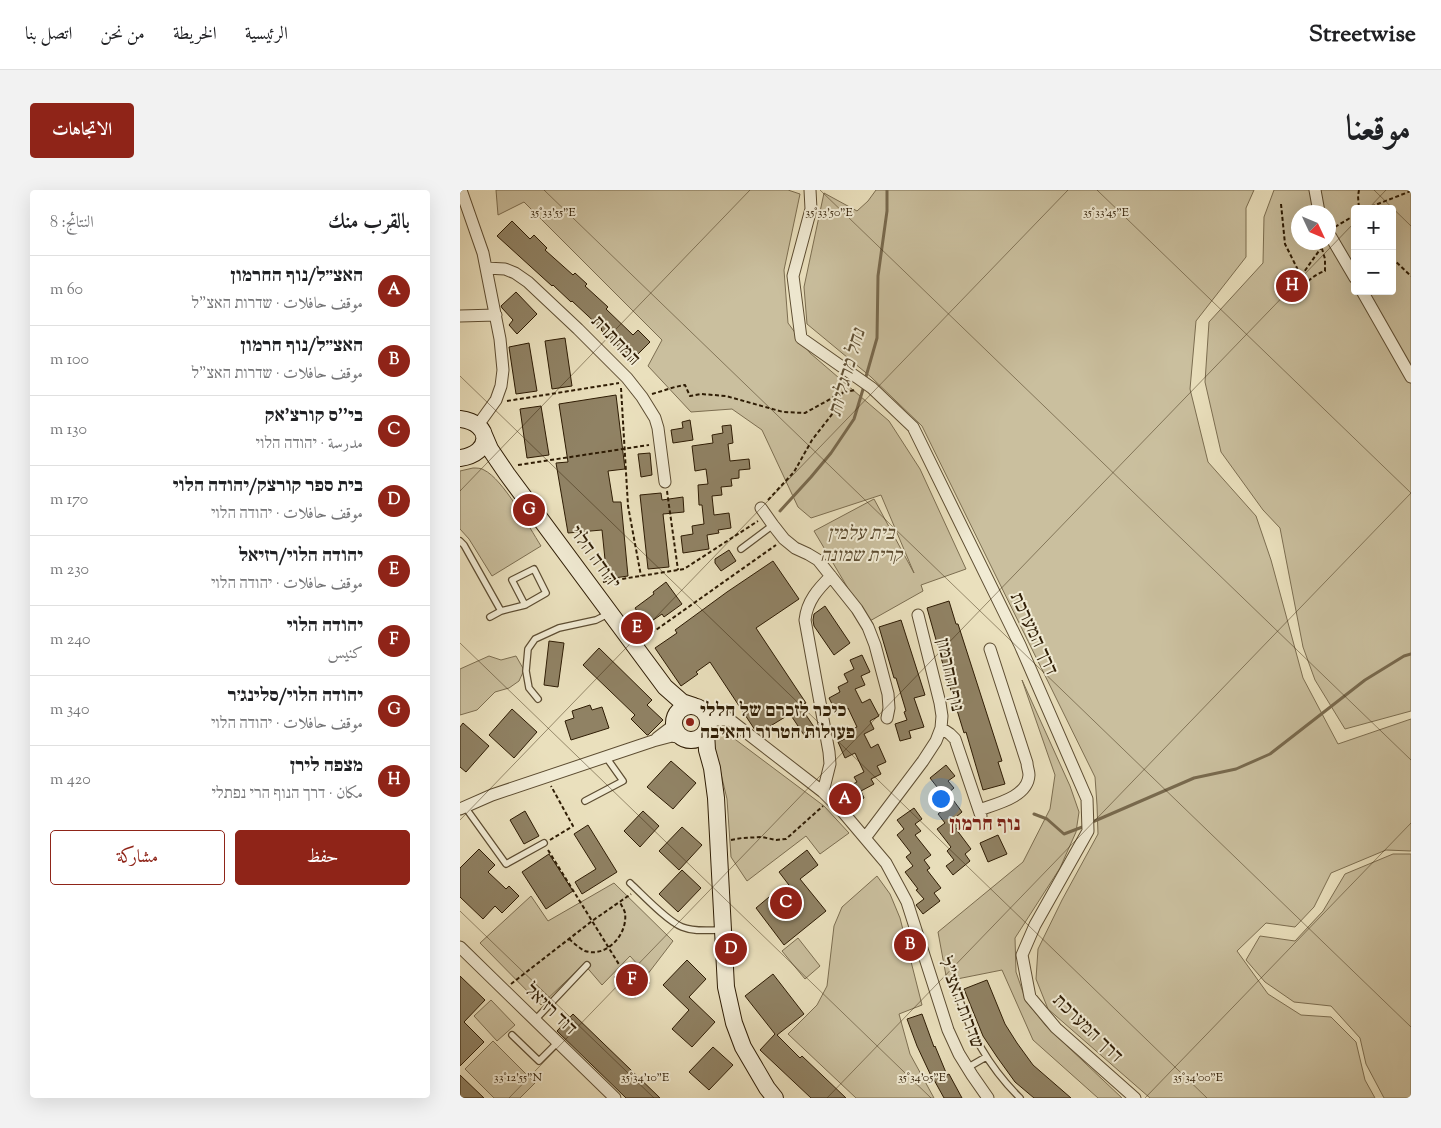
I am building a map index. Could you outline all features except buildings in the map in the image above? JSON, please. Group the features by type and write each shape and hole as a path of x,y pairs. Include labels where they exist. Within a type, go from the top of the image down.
{"street":[{"path":"461,190 483,253 496,314 504,370 502,386 481,430 483,444 479,450 463,458"},
{"name":"דרך המערכת","path":"810,190 810,209 793,276 800,338 872,388 913,427 1020,645 1087,799 1088,831 1035,924 1022,956 1030,997 1056,1028 1135,1098"},
{"path":"1315,190 1318,205"},
{"path":"1336,245 1351,271"},
{"name":"המחתרת","path":"486,268 505,269 528,282 627,378 642,397 658,428 665,482"},
{"path":"1364,295 1411,377"},
{"path":"460,316 496,314"},
{"path":"460,419 470,420 481,430"},
{"name":"יהודה הלוי","path":"481,430 490,449 513,471 610,613 665,687 682,702 698,707"},
{"name":"יהודה הלוי","path":"463,458 486,460 513,471"},
{"path":"767,516 784,539 795,548 818,560 857,609 868,627 875,645 888,694 889,708 887,718"},
{"path":"827,796 830,764 829,752 805,620 806,610 810,602 816,592 831,576"},
{"name":"נוף החרמון","path":"865,838 923,761 936,741 941,728 940,703 918,615"},
{"path":"941,728 955,739 980,813 1017,794 1026,785 1029,776 1027,763 990,649"},
{"name":"יהודה הלוי","path":"665,687 673,706 675,719"},
{"path":"653,741 670,728 683,708 698,707 707,715 707,750 716,798 726,987 734,1023 743,1047 775,1098"},
{"name":"שדרות האצ\"ל","path":"698,707 721,714 730,720 827,796 886,864 906,902 948,1030 967,1068 988,1098"},
{"path":"675,719 676,732 696,746 704,755 713,775"},
{"path":"462,808 492,795 653,741 672,736 697,739 702,736 715,720 730,720"},
{"name":"דוד רזיאל","path":"460,947 615,1098"}],"lane":[{"path":"741,549 767,516"},
{"path":"460,541 473,560 501,611"},
{"path":"490,618 501,611 525,605 546,594 534,569 512,580 525,605"},
{"path":"538,698 529,688 526,671 528,649 535,639 559,628 596,620 610,613"},
{"path":"585,801 623,781 606,757"},
{"path":"462,808 506,864 544,843"},
{"path":"630,883 674,923 696,930 723,930"},
{"path":"535,1020 587,965"},
{"path":"956,990 975,1039 986,1058 1000,1077 1020,1098"},
{"path":"512,1035 539,1061 558,1042"},
{"path":"967,1068 986,1058"}],"path":[{"path":"1359,190 1359,205"},
{"path":"1375,205 1411,190"},
{"path":"1281,204 1285,244 1297,268 1299,279"},
{"path":"1336,226 1351,217"},
{"path":"1320,250 1299,279 1291,282 1294,292 1300,290 1304,284 1318,273 1325,271 1325,260 1322,250"},
{"path":"1396,262 1411,276"},
{"path":"503,402 621,383 628,506 641,576"},
{"path":"642,397 685,385 690,396 701,394 726,396 783,412 805,413 843,392 872,388"},
{"path":"602,582 684,569 767,516 843,392"},
{"path":"513,471 651,445"},
{"path":"665,482 678,570"},
{"path":"644,639 784,539"},
{"path":"546,777 573,826 544,843 620,966"},
{"path":"718,844 742,838 786,839 827,796"},
{"path":"504,990 592,921 638,889"},
{"path":"569,939 586,951 597,952 609,948 621,935 624,924 625,913 620,902"}],"green space":[{"name":"בית עלמין קרית שמונה","path":"496,190 788,190 800,194 784,270 788,323 810,353 889,421 920,469 966,569 921,585 923,591 868,622 814,531 874,499 914,573 881,495 811,518 798,507 762,430 732,409 691,412 648,366 662,340 524,202 498,215"},
{"path":"876,190 1254,190 1246,208 1246,257 1196,321 1190,389 1208,462 1256,516 1271,560 1303,678 1338,744 1411,719 1411,851 1386,850 1331,873 1314,907 1295,927 1266,923 1237,951 1268,994 1301,1015 1331,1017 1356,1042 1365,1080 1375,1098 1150,1098 1048,1009 1036,979 1038,949 1098,834 1095,777 922,426 871,377 807,324 804,287 824,193 857,211"},
{"path":"1274,190 1411,190 1411,711 1345,729 1315,680 1303,647 1280,528 1263,510 1221,452 1205,382 1209,322 1263,263 1264,217"},
{"path":"473,468 484,470 499,483 515,504 541,546 492,576 469,539 460,529 460,471"},
{"path":"489,656 501,660 516,656 524,670 519,681 509,688 495,692 477,710 460,715 460,669"},
{"path":"1022,680 1070,786 1079,812 1076,832 1060,868 1015,938 1016,972 1026,1001 1046,1026 1122,1098 1098,1098 1033,1040 1002,970 947,981 938,932 1023,862 1050,809 1055,775"},
{"path":"720,731 728,734 824,806 849,833 820,854 806,836 747,881 731,857 727,799 712,736"},
{"path":"1393,854 1411,854 1411,1098 1384,1098 1366,1064 1360,1038 1331,1006 1294,1002 1265,982 1246,960 1260,936 1295,941 1323,911 1345,874"},
{"path":"877,876 890,894 900,918 922,1005 899,1014 910,1054 934,1098 856,1098 788,1034 817,1005 827,986 834,926 842,907"},
{"path":"614,883 673,941 647,975 630,956 602,985 584,964 541,1005 480,943 531,896 548,921"},
{"path":"798,938 820,966 805,979 782,951"},
{"path":"491,1000 515,1025 497,1041 474,1016"},
{"path":"493,1041 535,1083 520,1098 494,1098 465,1069"}],"waterway":[{"name":"נחל מרגליות","path":"865,380 877,338 878,276 887,211 887,190"},
{"name":"נחל מרגליות","path":"780,511 831,453 854,419 864,386"},
{"path":"1090,823 1194,778 1236,769 1270,754 1365,680 1404,656 1411,654"},
{"path":"1034,814 1047,819 1064,834 1085,826"}],"place":[{"name":"מצפה לירן","path":"1292,286"},
{"name":"יהודה הלוי/סלינג׳ר","path":"529,510"},
{"name":"יהודה הלוי/רזיאל","path":"637,628"},
{"name":"כיכר לזכרם של חללי פעולות הטרור והאיבה","path":"690,722"},
{"name":"האצ״ל/נוף החרמון","path":"845,799"},
{"name":"בי''ס קורצ'אק","path":"786,903"},
{"name":"האצ״ל/נוף חרמון","path":"910,945"},
{"name":"בית ספר קורצק/יהודה הלוי","path":"731,949"},
{"name":"יהודה הלוי","path":"632,980"}],"district":[{"name":"נוף חרמון","path":"985,825"}]}
